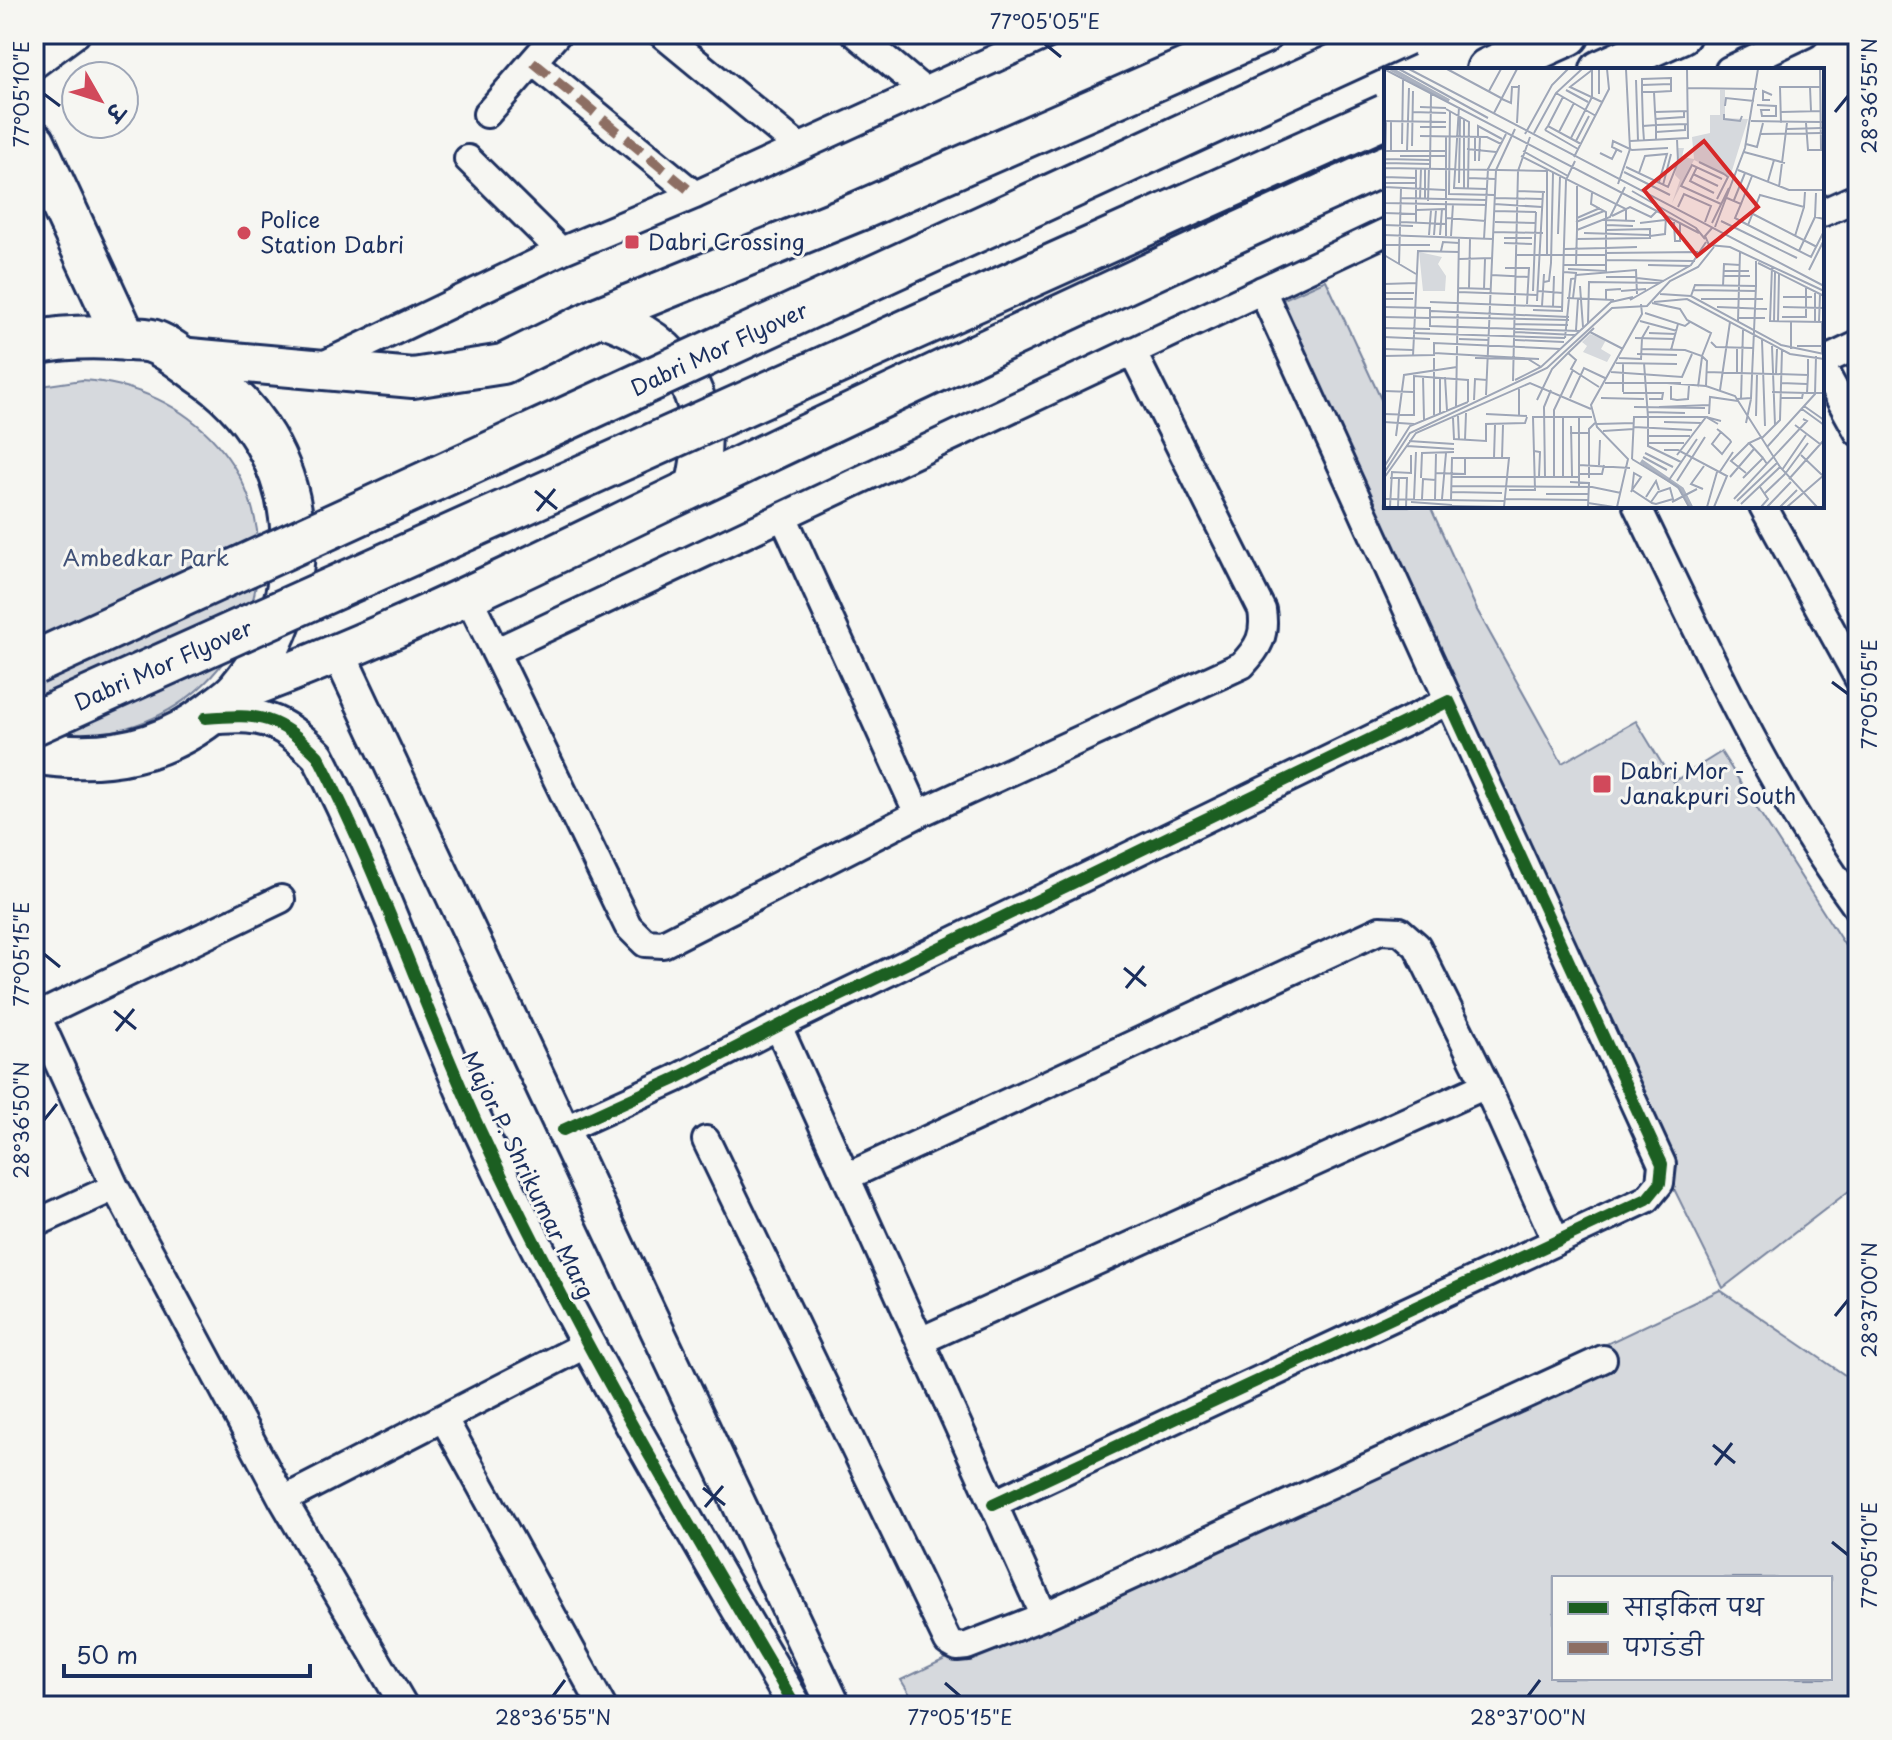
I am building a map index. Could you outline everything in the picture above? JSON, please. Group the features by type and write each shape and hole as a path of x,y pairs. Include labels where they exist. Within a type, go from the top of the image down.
{"main road":[{"path":"179,357 413,378 503,364 600,316 859,211 1263,34"},
{"name":"Dabri Mor Flyover","path":"34,663 1404,34"},
{"path":"1492,68 1568,34"},
{"path":"1604,68 1681,34"},
{"name":"Dabri Mor Flyover","path":"34,723 1384,117"},
{"path":"34,143 125,339"},
{"path":"238,692 339,654 468,596 1178,258 1384,166"},
{"path":"600,316 627,324 650,338 671,356 687,379 698,405 703,432 702,460 695,487"},
{"path":"34,343 57,338 153,341 213,380 244,410 269,446 286,486 294,529 293,573 283,615 264,655 238,692 174,737 140,750 104,757 45,761"}],"street":[{"path":"34,65 76,34"},
{"path":"487,114 557,34"},
{"path":"662,34 799,147"},
{"path":"856,34 923,90"},
{"path":"316,368 561,251 695,195 1049,34"},
{"path":"1733,68 1805,34"},
{"path":"533,62 695,195"},
{"path":"468,159 561,251"},
{"path":"1824,212 1858,197"},
{"path":"495,652 1384,233"},
{"path":"993,1504 1647,1199 1660,1183 1662,1164 1262,290"},
{"path":"1824,364 1858,345"},
{"path":"468,596 628,926 645,943 663,944 918,814 1242,665 1258,648 1265,628 1262,610 1132,351"},
{"path":"1824,369 1858,432"},
{"path":"1638,508 1747,730 1831,872 1858,909"},
{"path":"1764,508 1858,678"},
{"path":"783,516 918,814"},
{"path":"339,654 834,1706"},
{"path":"563,1130 675,1079 778,1026 1449,701"},
{"name":"Major P. Shrikumar Marg","path":"205,718 240,715 281,724 318,756 479,1128 666,1485 795,1706"},
{"path":"281,899 35,1017 115,1187 283,1500 404,1706"},
{"path":"846,1177 1380,930 1400,931 1417,946 1486,1085 1556,1241"},
{"path":"778,1026 1044,1616"},
{"path":"920,1341 1486,1085"},
{"path":"706,1140 948,1642 957,1647 967,1646 1044,1616 1603,1359"},
{"path":"34,1224 115,1187"},
{"path":"283,1500 589,1343"},
{"path":"444,1419 602,1706"}],"green space":[{"path":"1326,280 1384,406 1384,508 1431,508 1477,610 1562,763 1636,721 1673,782 1721,752 1858,966 1858,1184 1723,1288 1635,1110 1277,302"},
{"name":"Ambedkar Park","path":"82,380 121,386 157,399 189,418 216,443 238,473 252,507 258,545 256,585 246,622 228,655 205,683 176,705 144,722 109,732 72,734 34,729 34,387"},
{"path":"1720,1290 1858,1384 1858,1706 917,1706 901,1680"}],"marked path":[{"path":"533,62 695,195"}],"cycle path":[{"path":"563,1130 675,1079 794,1018 1449,701 1662,1164 1660,1183 1647,1199 993,1504"},
{"path":"205,718 241,716 268,720 291,732 318,756 514,1202 630,1421 795,1706"}],"place":[{"name":"Police Station Dabri","path":"244,233"},
{"name":"Dabri Crossing","path":"632,242"},
{"name":"Dabri Mor - Janakpuri South","path":"1602,784"}]}
